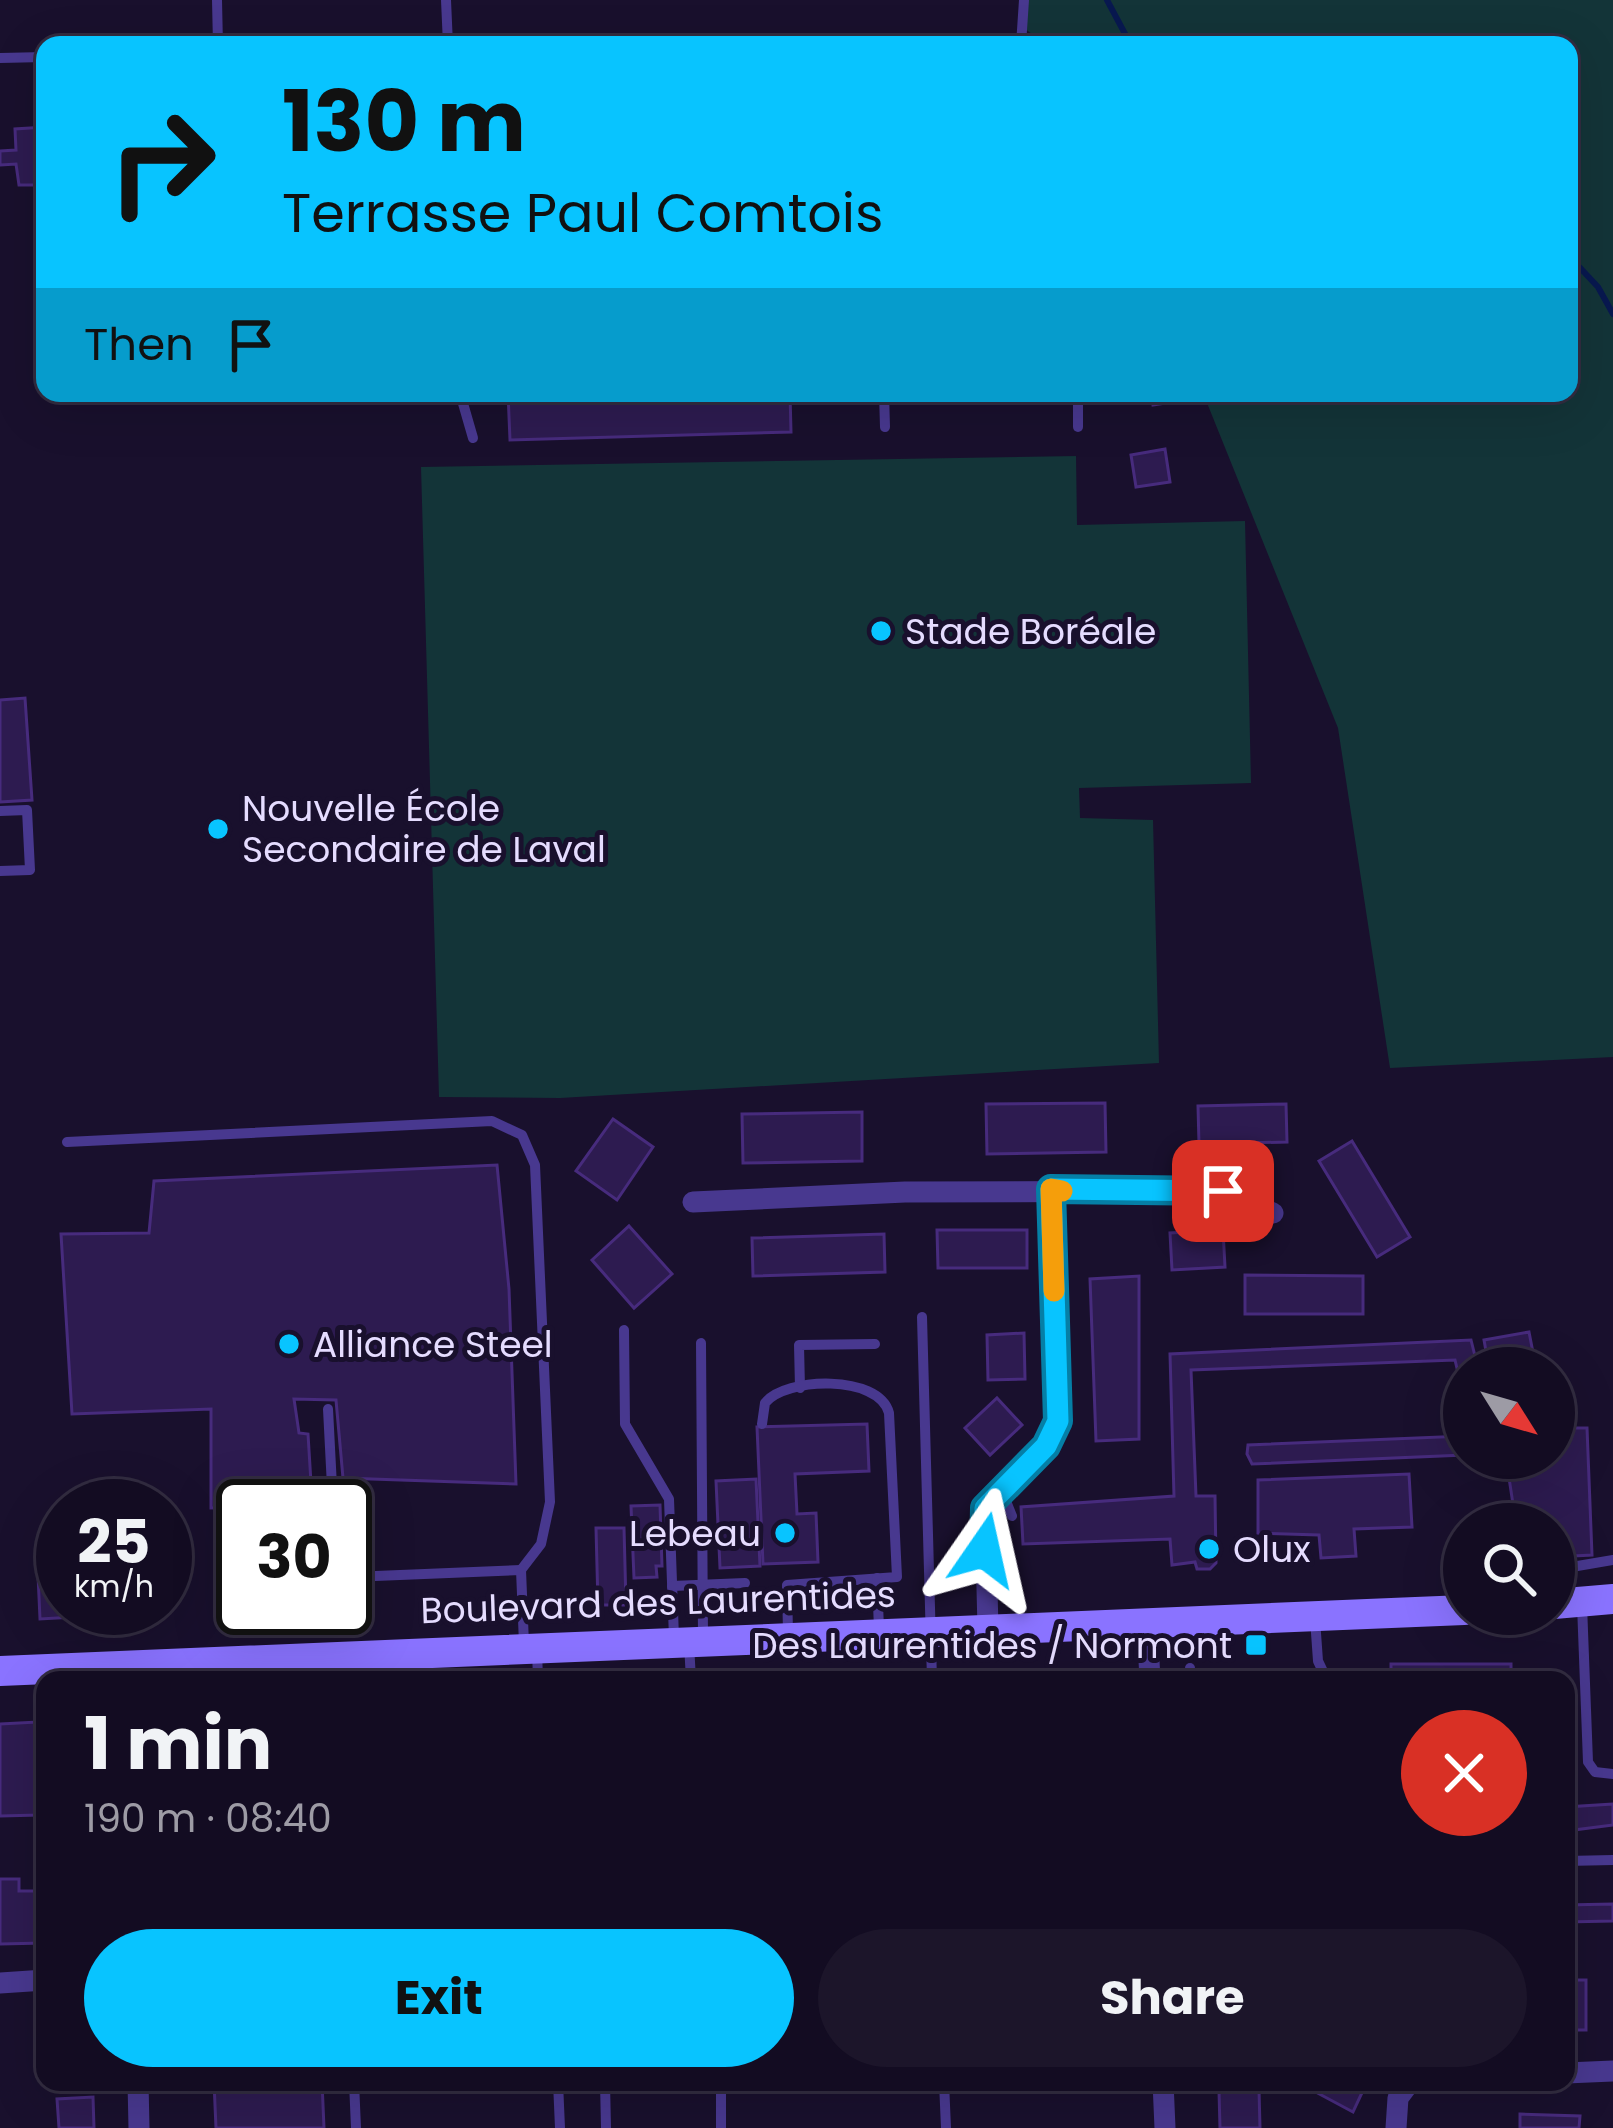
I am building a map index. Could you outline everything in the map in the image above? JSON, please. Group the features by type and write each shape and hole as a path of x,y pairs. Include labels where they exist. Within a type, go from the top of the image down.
{"main road":[{"name":"Boulevard des Laurentides","path":"0,1671 127,1671 530,1647 1443,1611"}],"street":[{"path":"693,1202 1051,1189 1223,1191 1273,1213"},
{"path":"988,1629 983,1516 1000,1488 1046,1446 1058,1421 1051,1189"},
{"path":"1147,1622 1150,1671"},
{"path":"0,1983 36,1981"},
{"path":"1575,2073 1613,2072"},
{"path":"138,2091 140,2128"},
{"path":"1163,2091 1165,2128"},
{"path":"1396,2128 1398,2098 1403,2091"}],"lane":[{"path":"217,0 218,36"},
{"path":"446,0 448,36"},
{"path":"1022,36 1024,0"},
{"path":"0,58 36,57"},
{"path":"463,402 473,438"},
{"path":"884,402 885,427"},
{"path":"1078,402 1078,427"},
{"path":"0,811 27,811 30,870 0,871"},
{"path":"67,1142 492,1121 522,1135 535,1165 550,1480 544,1537 521,1570 536,1671"},
{"path":"922,1317 932,1671"},
{"path":"624,1330 626,1424 669,1499 672,1586 689,1641 691,1671"},
{"path":"689,1641 702,1585 700,1343"},
{"path":"800,1388 800,1345 875,1344"},
{"path":"762,1424 772,1394 800,1388 860,1385 878,1393 887,1404 897,1577 787,1585 788,1637"},
{"path":"328,1409 332,1479"},
{"path":"1000,1488 1012,1516"},
{"path":"1575,1566 1613,1560"},
{"path":"372,1573 521,1570"},
{"path":"877,1578 879,1633"},
{"path":"672,1586 745,1583"},
{"path":"1315,1616 1318,1660 1324,1671"},
{"path":"1575,1632 1588,1762 1595,1772 1613,1774"},
{"path":"1575,1862 1613,1860"},
{"path":"354,2091 356,2128"},
{"path":"558,2091 560,2128"},
{"path":"605,2091 606,2128"},
{"path":"721,2091 722,2128"},
{"path":"944,2091 946,2128"}],"green space":[{"path":"1024,0 1613,0 1613,1057 1390,1068 1338,728 1207,402 1578,402 1578,36 1034,36 1019,24"},
{"path":"1076,456 1077,525 1245,521 1251,783 1079,788 1080,818 1153,820 1159,1063 560,1098 439,1097 421,467"}],"building":[{"path":"36,128 36,185 19,185 16,164 0,165 0,151 16,150 15,129"},
{"path":"508,402 790,402 791,432 510,440"},
{"path":"1165,449 1170,482 1136,487 1131,455"},
{"path":"25,698 32,800 0,802 0,700"},
{"path":"1105,1103 1106,1152 987,1154 986,1104"},
{"path":"1286,1104 1287,1142 1199,1144 1198,1106"},
{"path":"862,1112 862,1161 743,1163 742,1114"},
{"path":"613,1119 653,1147 617,1200 576,1171"},
{"path":"1352,1141 1410,1237 1377,1257 1319,1161"},
{"name":"Alliance Steel","path":"497,1165 509,1289 516,1484 343,1478 336,1400 294,1399 299,1433 308,1434 311,1479 216,1479 216,1508 211,1508 211,1409 72,1414 61,1234 149,1233 154,1181"},
{"path":"629,1226 672,1274 634,1308 592,1260"},
{"path":"937,1230 1027,1230 1027,1268 938,1268"},
{"path":"1223,1230 1225,1267 1172,1270 1170,1233"},
{"path":"884,1234 885,1272 753,1276 752,1238"},
{"path":"1245,1275 1363,1276 1363,1314 1245,1314"},
{"path":"1139,1276 1139,1439 1096,1441 1090,1279"},
{"path":"1529,1332 1532,1347 1485,1347 1484,1340"},
{"path":"1024,1333 1025,1379 988,1380 987,1335"},
{"path":"1471,1340 1473,1347 1443,1347 1443,1360 1191,1370 1196,1496 1215,1496 1216,1563 1210,1569 1197,1569 1195,1562 1172,1565 1170,1539 1023,1544 1021,1507 1174,1496 1170,1354"},
{"path":"997,1398 1022,1425 990,1455 965,1428"},
{"path":"867,1424 869,1471 795,1474 797,1514 816,1513 818,1562 763,1564 757,1427"},
{"path":"1575,1428 1587,1428 1592,1555 1575,1556 1575,1503 1513,1503 1509,1479 1575,1479"},
{"path":"1443,1437 1443,1456 1252,1464 1248,1445"},
{"path":"1409,1474 1412,1527 1354,1529 1356,1556 1321,1558 1319,1535 1258,1533 1258,1480"},
{"path":"756,1479 760,1566 720,1568 716,1481"},
{"path":"660,1505 662,1566 656,1566 657,1577 634,1578 631,1506"},
{"path":"596,1528 624,1528 626,1605 598,1605"},
{"path":"1391,1664 1511,1664 1511,1671 1391,1671"},
{"path":"36,1722 36,1815 0,1816 0,1724"},
{"path":"1613,1804 1613,1825 1575,1830 1575,1806"},
{"path":"0,1879 19,1879 19,1891 36,1891 36,1943 0,1944"},
{"path":"1613,1904 1613,1921 1575,1922 1575,1905"},
{"path":"1575,1980 1586,1980 1586,2030 1575,2030"},
{"path":"214,2091 322,2091 324,2128 216,2128"},
{"path":"1219,2091 1259,2091 1260,2128 1220,2128"},
{"path":"1314,2091 1363,2091 1353,2112"},
{"path":"93,2097 94,2128 59,2128 57,2099"},
{"path":"1520,2114 1580,2116 1579,2128 1520,2128"}],"waterway":[{"path":"1107,0 1126,36"},
{"path":"1578,266 1598,287 1613,314"}],"slow traffic":[{"path":"1054,1291 1051,1189 1062,1191"}],"place":[{"name":"Stade Boréale","path":"881,631"},
{"name":"Nouvelle École Secondaire de Laval","path":"218,829"},
{"name":"Alliance Steel","path":"289,1344"},
{"name":"Lebeau","path":"785,1533"},
{"name":"Olux","path":"1209,1549"},
{"name":"Des Laurentides / Normont","path":"1256,1645"}],"route":[{"path":"984,1550 983,1516 990,1499 1046,1446 1058,1421 1051,1189 1223,1191"}]}
